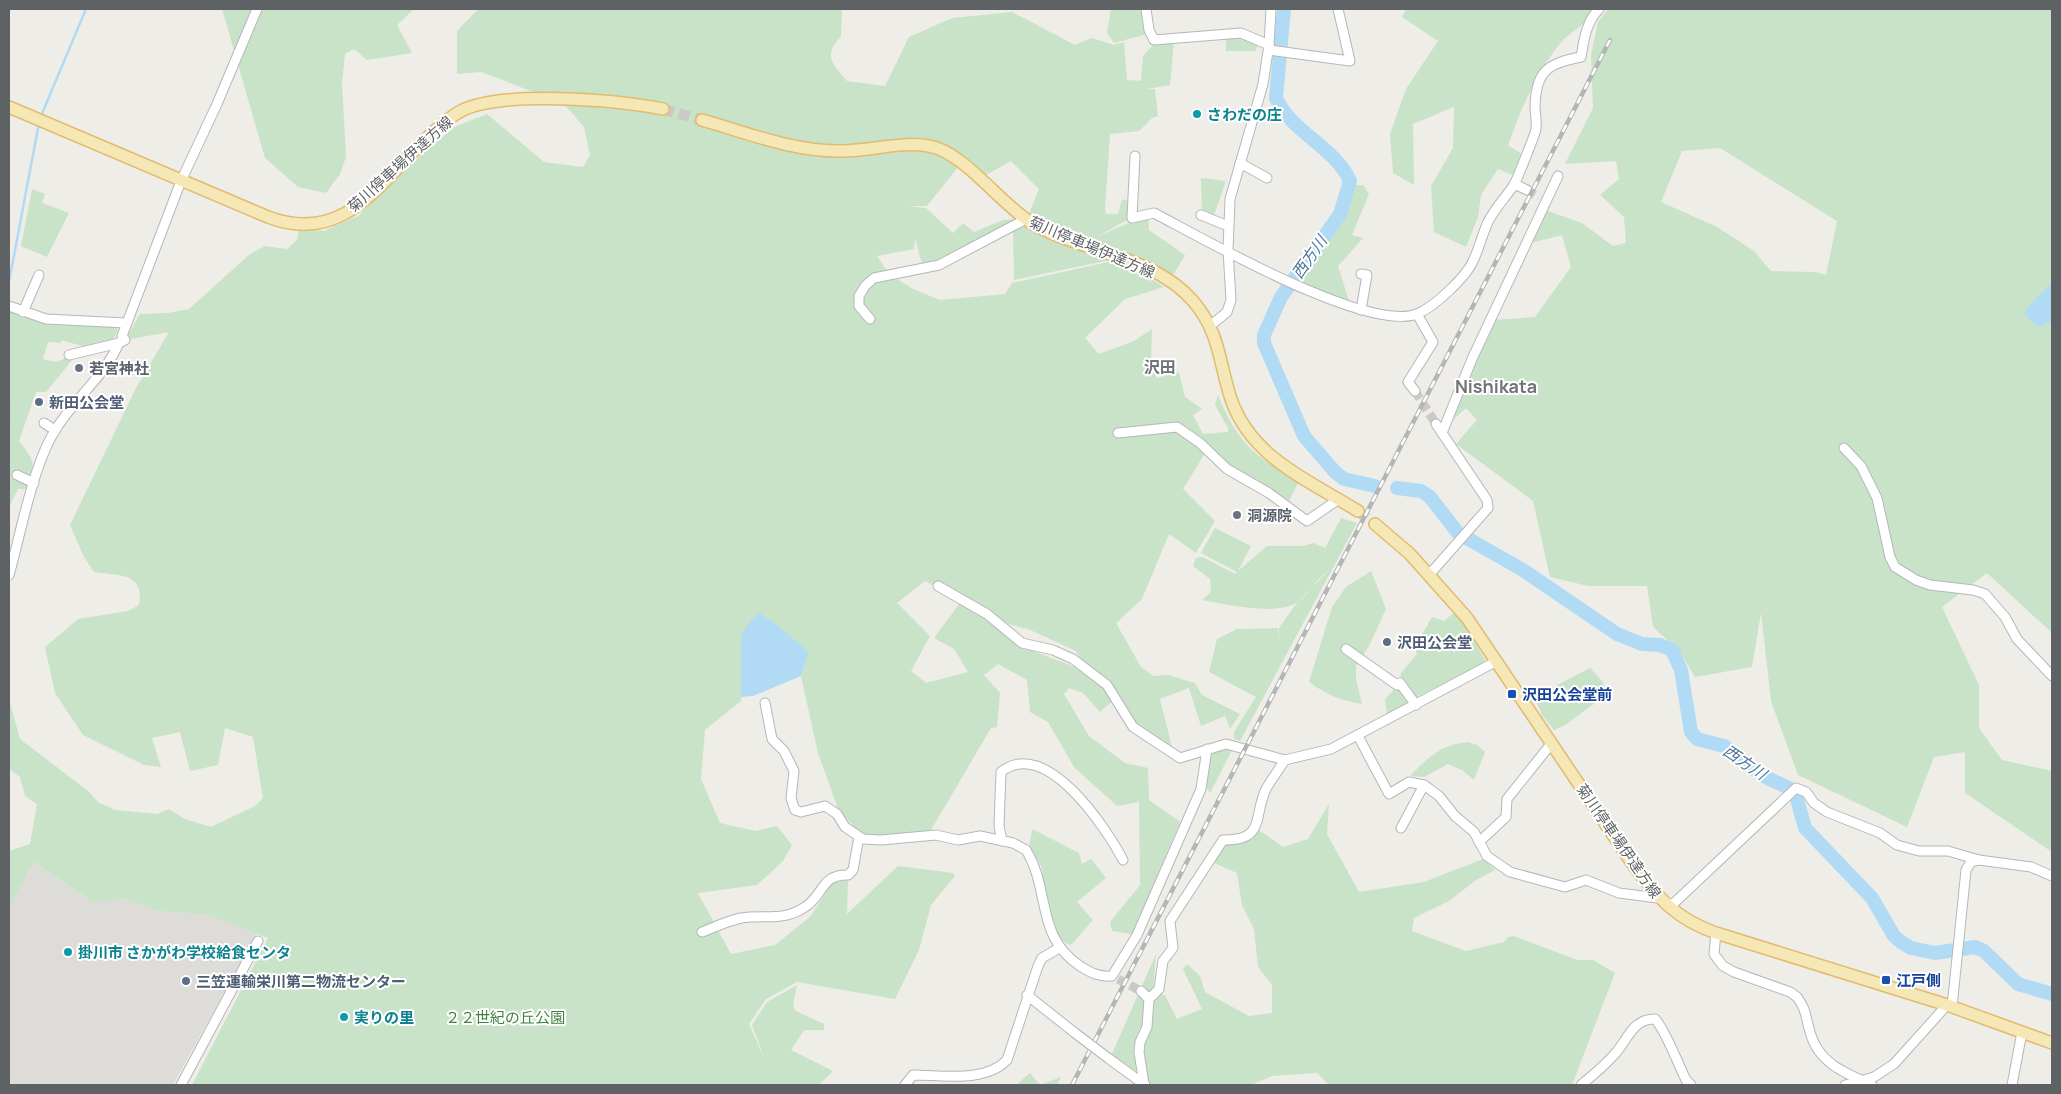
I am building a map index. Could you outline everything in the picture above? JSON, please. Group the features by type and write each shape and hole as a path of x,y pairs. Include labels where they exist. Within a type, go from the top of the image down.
{"main road":[{"name":"菊川停車場伊達方線","path":"9,107 277,221 301,224 326,222 349,213 435,130 459,112 473,106 496,101 542,100 636,104 664,109"},
{"name":"菊川停車場伊達方線","path":"702,120 806,150 843,152 930,146 944,151 963,164 1012,210 1026,219 1052,232 1153,271 1192,300 1210,326 1221,355 1231,400 1244,426 1260,447 1278,462 1358,511"},
{"name":"菊川停車場伊達方線","path":"1375,524 1410,554 1467,618 1551,744 1658,898 1680,917 1694,925 1716,933 1949,1006 2052,1043"}],"street":[{"path":"69,355 126,340 122,336 126,323 181,181 221,97 257,9"},
{"path":"1146,9 1149,30 1154,40 1241,33 1269,47 1289,52 1350,61 1338,9"},
{"path":"1210,326 1226,312 1231,300 1228,250 1230,199 1263,84 1269,47 1271,9"},
{"path":"1136,156 1132,218 1154,213 1299,287 1361,310 1382,316 1417,314 1440,300 1446,291 1467,271 1494,210 1514,184 1536,129 1535,104 1539,84 1546,70 1556,62 1581,58 1585,33 1594,14 1599,9"},
{"path":"1240,163 1267,178"},
{"path":"1442,433 1542,199 1558,176"},
{"path":"1514,184 1527,190"},
{"path":"1201,215 1228,226"},
{"path":"870,319 859,306 860,296 874,278 939,265 1026,219"},
{"path":"1360,274 1367,275 1361,310"},
{"path":"39,275 15,309 46,319 126,323"},
{"path":"1415,391 1408,382 1433,342 1417,314"},
{"path":"9,575 41,459 55,430 111,361 119,343"},
{"path":"44,423 55,430"},
{"path":"1429,575 1488,508 1487,500 1436,424"},
{"path":"1118,433 1177,427 1200,443 1227,469 1268,493 1307,521 1339,499"},
{"path":"1844,448 1861,466 1877,498 1890,557 1895,567 1916,580 1930,585 1973,590 1985,594 2005,617 2017,639 2052,676"},
{"path":"17,475 34,484"},
{"path":"938,586 987,614 1022,643 1053,650 1073,659 1107,685 1133,727 1180,758 1226,744 1285,760 1331,749 1497,662"},
{"path":"1346,649 1395,684 1416,705"},
{"path":"1390,672 1395,684"},
{"path":"765,703 772,738 784,751 794,771 791,798 795,810 801,812 825,806 837,814 845,827 859,837 881,840 936,836 958,840 980,836 1002,841 1026,850 1042,887 1046,917 1059,948 1066,956 1091,973 1103,977 1115,978 1137,935 1201,789 1207,749"},
{"path":"1358,736 1389,794 1409,782 1424,785 1439,796 1455,816 1474,832 1487,856 1510,872 1565,887 1586,880 1619,893 1658,898 1672,905 1796,788 1806,792 1814,803 1827,812 1880,833 1897,845 1919,851 1948,851 1979,860 2031,867 2052,876"},
{"path":"1479,842 1506,817 1507,800 1551,744"},
{"path":"1149,998 1159,989 1163,961 1173,948 1170,922 1222,840 1237,840 1247,836 1257,826 1266,790 1285,760"},
{"path":"1002,841 999,826 1002,772 1008,766 1036,765 1065,783 1082,799 1108,833 1123,860"},
{"path":"1401,828 1424,785"},
{"path":"702,932 726,922 744,918 783,916 806,907 829,880 837,875 848,875 853,870 859,837"},
{"path":"1845,1085 1867,1083 1885,1071 1894,1064 1949,1006 1958,949 1966,870 1971,862 1979,860"},
{"path":"1716,933 1714,954 1723,966 1797,997 1804,1006 1814,1047 1821,1057 1832,1066 1867,1083"},
{"path":"181,1085 258,941"},
{"path":"905,1085 913,1075 992,1072 1007,1060 1027,995 1042,958 1059,948"},
{"path":"1141,991 1149,998 1150,1010 1147,1027 1140,1042 1139,1052 1145,1085"},
{"path":"1027,995 1075,1034 1145,1085"},
{"path":"1581,1085 1615,1055 1634,1026 1645,1019 1655,1019 1661,1025 1687,1084"},
{"path":"2012,1085 2022,1032"},
{"path":"973,1074 973,1085"}],"shaded area":[{"path":"34,862 93,902 128,899 158,911 208,915 257,933 173,1085 9,1085 9,908"}],"green space":[{"path":"222,9 414,9 397,25 412,53 367,60 354,49 345,54 342,83 346,157 340,174 326,193 298,187 265,158"},
{"name":"２２世紀の丘公園","path":"478,9 842,9 841,37 835,43 831,54 834,64 847,81 885,86 909,37 952,18 1012,12 1075,45 1092,38 1114,45 1124,42 1127,80 1141,81 1143,56 1155,43 1174,42 1170,85 1147,89 1155,89 1158,116 1152,118 1139,131 1110,134 1106,214 1118,214 1122,199 1130,202 1129,219 1098,236 1131,222 1148,218 1149,230 1185,255 1172,277 1144,260 1090,240 1067,234 1028,216 1039,189 1011,161 984,176 963,161 927,206 908,206 926,208 953,233 963,223 974,232 1003,220 1016,219 958,255 923,268 915,238 914,249 877,256 889,274 913,289 940,300 1005,294 1012,283 1113,261 1144,274 1164,287 1125,299 1085,338 1099,354 1134,341 1152,329 1151,362 1157,378 1179,372 1185,397 1202,409 1193,415 1203,434 1228,432 1228,428 1215,405 1218,395 1233,426 1249,447 1270,464 1299,481 1286,507 1226,468 1197,440 1202,435 1195,439 1207,450 1183,489 1215,521 1196,553 1169,534 1142,599 1116,623 1141,667 1153,676 1168,675 1195,683 1202,695 1240,714 1230,729 1225,716 1201,726 1189,688 1160,699 1173,751 1134,725 1122,699 1110,683 1084,665 1076,651 1028,629 997,621 1019,644 1082,671 1105,687 1115,699 1100,712 1083,693 1069,688 1064,694 1089,736 1125,763 1148,768 1149,800 1180,822 1132,934 1112,931 1110,922 1140,885 1139,802 1117,806 1074,767 1048,722 1030,712 1027,680 998,664 984,675 1000,693 997,727 991,728 931,830 899,837 862,836 838,809 818,753 801,676 809,652 761,614 741,634 741,701 705,730 701,779 720,823 755,831 777,826 792,845 783,861 757,885 698,893 731,954 775,945 810,917 833,882 848,880 847,914 898,866 953,873 955,876 931,905 919,950 895,999 797,982 766,999 749,1024 765,1060 752,1025 767,1002 797,985 793,1006 796,1011 824,1024 824,1030 804,1030 791,1050 833,1071 819,1085 192,1085 268,938 208,915 157,911 128,899 93,902 34,862 9,908 9,851 30,844 37,804 25,796 20,777 9,769 9,699 20,739 88,791 99,803 116,810 157,814 169,809 185,819 211,827 255,806 263,798 253,737 225,728 218,765 190,771 180,732 152,738 161,767 144,765 83,735 55,693 45,647 78,619 128,611 139,605 140,594 138,586 128,578 121,575 94,572 84,557 70,525 136,388 169,332 125,340 140,314 168,313 189,309 250,254 265,246 287,249 297,240 299,227 324,231 358,216 420,156 454,127 487,114 544,162 583,167 590,155 584,127 564,104 482,72 457,74 457,31","holes":["925,581 962,600 934,638 954,649 968,672 926,683 911,671 930,636 897,603"]},
{"path":"1111,9 1143,9 1147,34 1114,43 1107,33"},
{"path":"1406,9 1599,9 1563,40 1551,55 1536,80 1508,146 1521,153 1513,175 1498,169 1481,195 1478,217 1466,247 1434,232 1431,186 1453,148 1454,107 1413,124 1414,185 1393,173 1390,134 1406,89 1438,41 1402,17"},
{"path":"1608,9 2052,9 2052,633 1987,573 1942,607 1979,685 1979,728 2002,760 2052,771 2052,852 1965,793 1965,752 1934,757 1907,827 1798,775 1771,701 1761,613 1752,667 1695,677 1679,650 1653,627 1647,586 1588,586 1550,577 1533,501 1456,444 1477,420 1466,408 1444,428 1493,320 1535,317 1571,267 1562,235 1531,243 1545,210 1582,223 1613,246 1626,243 1624,217 1600,195 1619,179 1616,161 1565,164 1593,108 1591,55 1598,22","holes":["1720,148 1837,221 1826,275 1815,272 1771,271 1754,251 1717,227 1661,202 1682,151"]},
{"path":"1247,37 1259,43 1255,51 1226,51 1226,38"},
{"path":"1201,178 1226,181 1213,218 1202,214"},
{"path":"1354,185 1363,185 1369,194 1352,235 1363,238 1338,266 1349,301 1299,282 1313,255 1342,215"},
{"path":"32,189 45,194 42,203 69,213 47,257 21,246"},
{"path":"1027,223 1110,260 1014,280 1013,229"},
{"path":"9,306 29,315 119,325 113,342 89,348 61,340 61,343 48,342 43,359 56,362 77,354 46,392 36,392 19,441 33,463 32,474 28,489 18,489 9,507"},
{"path":"1341,518 1357,523 1240,741 1234,739 1234,732 1256,697 1209,672 1217,639 1237,629 1278,628 1279,642 1279,628 1299,601 1286,607 1262,609 1202,600 1211,592 1210,579 1193,566 1196,558 1203,557 1235,574 1237,572 1201,553 1215,528 1251,546 1238,571 1267,546 1304,546 1313,543 1325,548","holes":["1329,570 1312,588 1324,573"]},
{"path":"1371,571 1386,609 1369,646 1356,666 1356,679 1362,704 1334,696 1309,682 1332,607 1346,587"},
{"path":"1457,610 1486,662 1420,695 1387,716 1385,699 1400,683 1401,673 1417,654 1412,643 1423,633 1432,617 1444,621"},
{"path":"1590,668 1603,682 1606,695 1565,725 1554,730 1542,715 1536,701 1557,685"},
{"path":"1468,742 1477,745 1485,752 1474,780 1462,770 1448,764 1424,777 1410,776 1436,753 1450,746"},
{"path":"1223,748 1232,750 1210,793 1206,787 1209,756"},
{"path":"1329,804 1327,834 1359,892 1424,882 1483,859 1495,870 1476,880 1449,901 1414,918 1412,931 1466,951 1504,942 1508,937 1514,936 1577,960 1593,960 1615,973 1572,1085 1329,1085 1317,1073 1272,1076 1251,1085 1150,1085 1143,1075 1111,1056 1156,954 1153,994 1165,995 1177,1019 1202,1009 1183,969 1187,964 1200,976 1205,992 1249,1016 1272,1013 1272,985 1258,967 1254,929 1242,905 1237,873 1214,863 1223,844 1243,841 1259,830 1283,847 1308,839"},
{"path":"1032,829 1079,853 1082,864 1091,859 1106,878 1077,902 1093,920 1071,945 1061,939 1050,923 1045,902 1042,869 1029,849"},
{"path":"1030,1073 1040,1085 1016,1085"},
{"path":"1061,1077 1057,1085 1040,1085"}],"water":[{"path":"2052,284 2052,321 2038,327 2024,314"},
{"path":"758,612 776,624 809,652 801,676 753,696 741,697 741,634"}],"waterway":[{"path":"41,116 86,9"},
{"name":"西方川","path":"1284,9 1276,98 1292,121 1334,158 1350,181 1340,214 1281,297 1264,335 1264,343 1304,436 1335,472 1344,479 1375,486"},
{"path":"9,282 39,123"},
{"path":"9,401 9,426"},
{"name":"西方川","path":"1397,488 1421,491 1430,497 1458,533 1523,570 1617,634 1642,644 1660,645 1672,650 1681,670 1691,732 1697,739 1724,746 1763,776 1789,788 1797,799 1805,828 1872,898 1894,936 1901,942 1911,948 1935,953 1975,947 1984,951 2018,984 2052,994"}],"tunnel":[{"path":"663,109 702,120"},
{"path":"1527,190 1539,197"},
{"path":"1415,391 1436,424"},
{"path":"1358,511 1375,524"},
{"path":"1118,979 1141,991"}],"railway":[{"path":"1072,1085 1610,40"}],"place":[{"name":"さわだの庄","path":"1197,114"},
{"name":"若宮神社","path":"79,368"},
{"name":"新田公会堂","path":"39,402"},
{"name":"洞源院","path":"1237,515"},
{"name":"沢田公会堂","path":"1387,642"},
{"name":"沢田公会堂前","path":"1512,694"},
{"name":"掛川市 さかがわ学校給食センタ","path":"68,952"},
{"name":"江戸側","path":"1886,980"},
{"name":"三笠運輸栄川第二物流センター","path":"186,981"},
{"name":"実りの里","path":"344,1017"}],"district":[{"name":"沢田","path":"1160,367"},
{"name":"Nishikata","path":"1496,386"}]}
